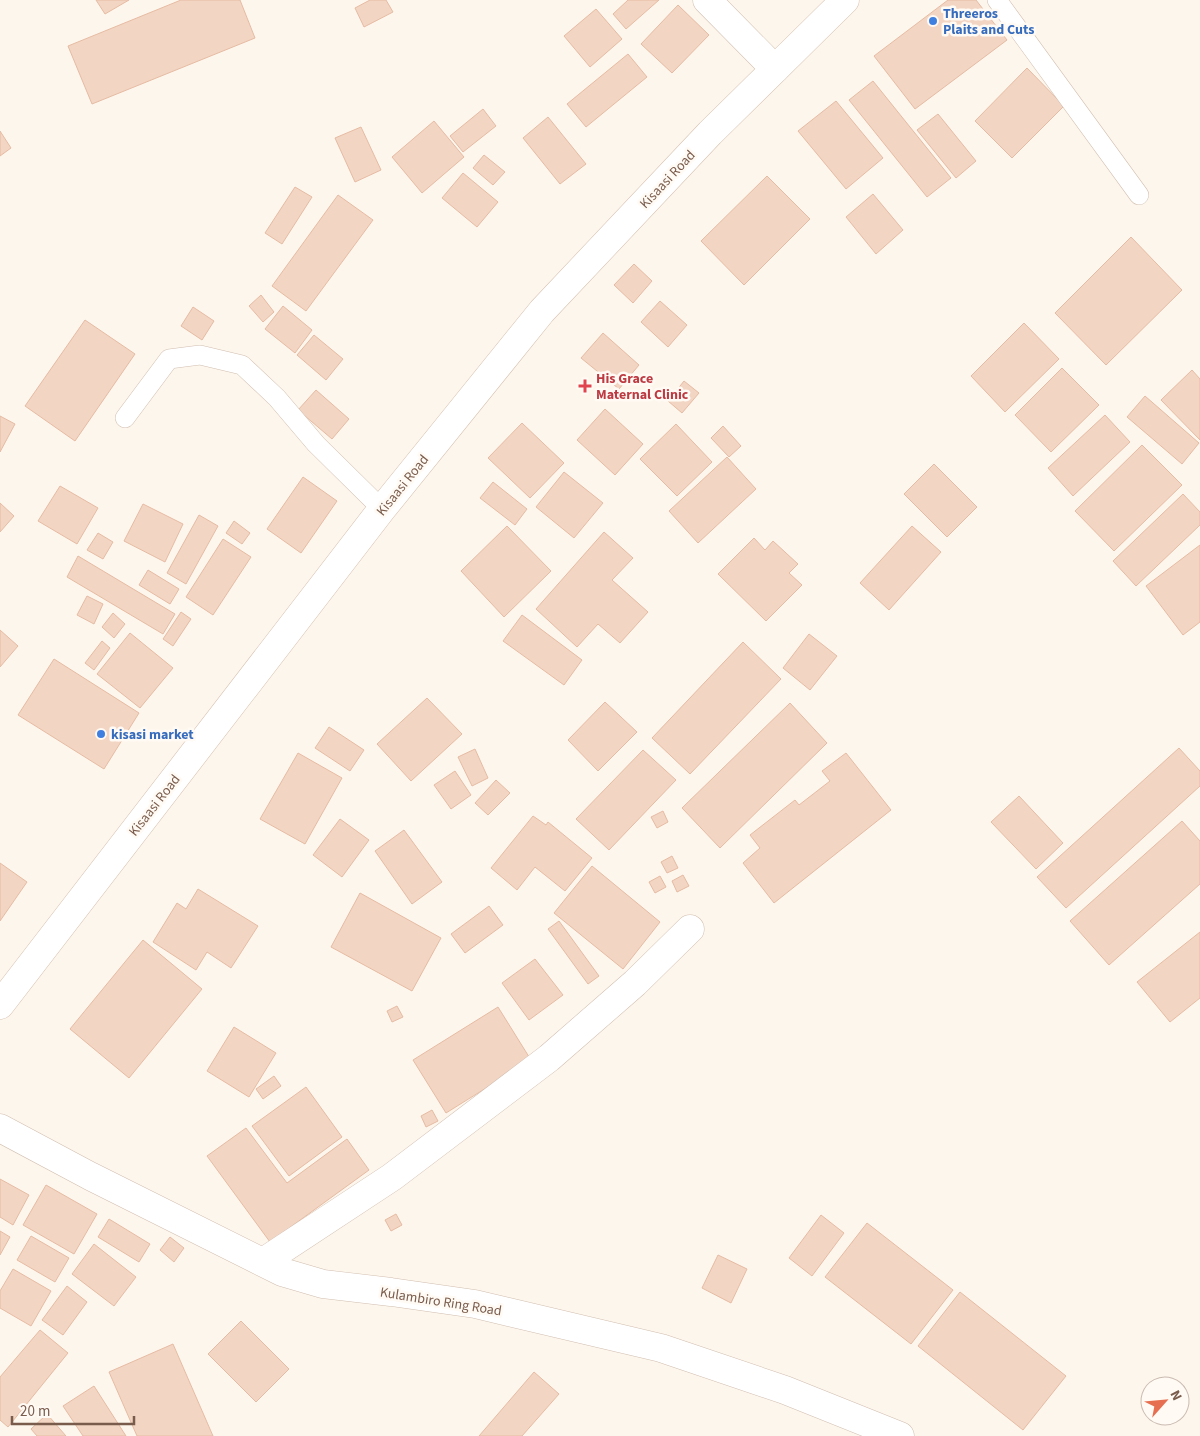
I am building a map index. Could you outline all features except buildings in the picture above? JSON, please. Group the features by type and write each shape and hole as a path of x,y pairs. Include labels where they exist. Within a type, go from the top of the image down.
{"street":[{"path":"707,0 775,68"},
{"name":"Kisaasi Road","path":"0,1005 382,509 542,311 710,133 845,0"},
{"path":"263,1262 392,1177 549,1058 635,983 690,929"},
{"name":"Kulambiro Ring Road","path":"0,1128 90,1176 282,1272 323,1284 475,1304 661,1348 785,1390 900,1436"}],"lane":[{"path":"997,0 1139,195"},
{"path":"125,418 169,359 200,355 242,365 277,398 316,444 382,509"}],"place":[{"name":"Threeros Plaits and Cuts","path":"933,21"},
{"name":"His Grace Maternal Clinic","path":"585,386"},
{"name":"kisasi market","path":"101,734"}]}
